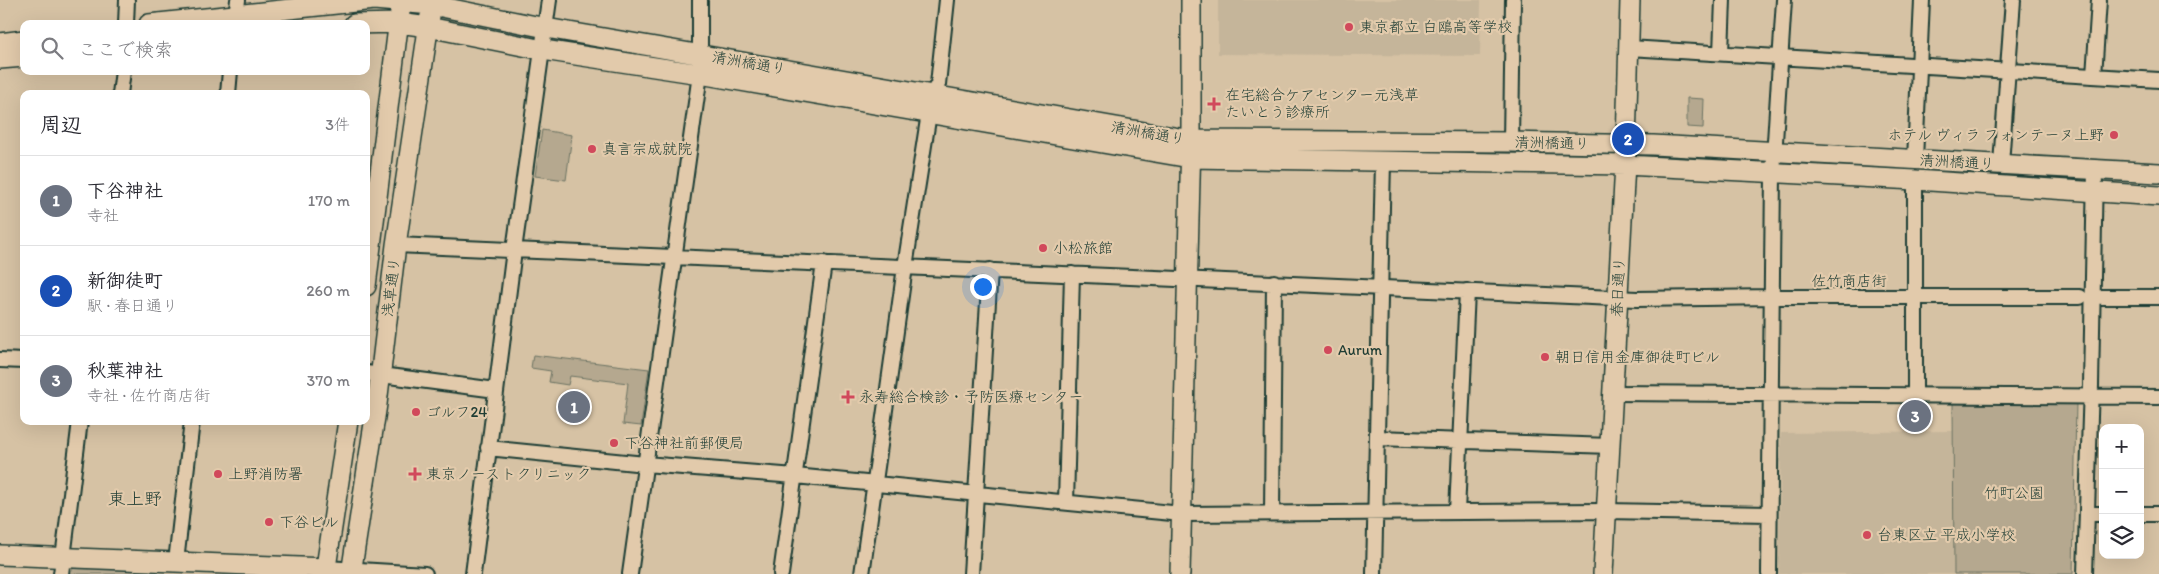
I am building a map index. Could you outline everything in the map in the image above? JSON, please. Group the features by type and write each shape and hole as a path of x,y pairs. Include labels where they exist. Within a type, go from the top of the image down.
{"street":[{"path":"126,20 127,0"},
{"name":"清洲橋通り","path":"181,20 374,0 432,2 546,28 932,94 1190,149 1511,142 1776,152 2159,173"},
{"name":"浅草通り","path":"370,254 401,0"},
{"path":"473,574 514,250 549,0"},
{"path":"630,574 700,74 700,0"},
{"path":"862,574 905,267 932,94 938,84 946,0"},
{"path":"1180,574 1190,149 1190,0"},
{"path":"1511,142 1513,0"},
{"name":"春日通り","path":"1603,574 1626,145 1630,0"},
{"path":"1721,53 1723,0"},
{"path":"1769,574 1773,173 1776,152 1784,0"},
{"path":"1915,160 1922,0"},
{"path":"2001,164 2013,0"},
{"path":"2094,76 2099,0"},
{"name":"浅草通り","path":"370,410 432,2"},
{"name":"清洲橋通り","path":"370,24 399,23 543,50 700,74 929,115 1190,149 1383,161 1624,165 1915,180 2159,196"},
{"path":"0,43 20,40"},
{"path":"1629,48 2159,80"},
{"path":"0,59 20,56"},
{"path":"121,90 122,75"},
{"path":"228,90 230,75"},
{"path":"1374,574 1383,161"},
{"path":"2085,574 2091,396 2095,169"},
{"path":"1915,180 1915,395"},
{"name":"佐竹商店街","path":"396,245 1637,299 2080,297"},
{"path":"781,574 824,263"},
{"path":"971,574 990,270"},
{"path":"1066,503 1072,274"},
{"path":"1272,513 1274,282"},
{"path":"1457,512 1467,291"},
{"path":"2102,297 2159,297"},
{"path":"0,360 20,361"},
{"path":"374,374 496,390"},
{"path":"1612,393 2159,397"},
{"path":"62,566 80,425"},
{"path":"171,566 191,425"},
{"path":"326,571 347,425"},
{"name":"浅草通り","path":"352,572 368,425"},
{"path":"1377,438 1610,446"},
{"path":"488,448 1182,514 1606,511 1770,514"},
{"path":"2087,514 2099,514"},
{"path":"2144,514 2159,514"},
{"path":"0,555 62,566 171,566 425,574"}],"shaded area":[{"name":"東京都立 白鴎高等学校","path":"1218,0 1481,0 1480,56 1218,54"},
{"name":"台東区立 平成小学校","path":"1953,431 1954,574 1779,574 1781,433"}],"green space":[{"path":"1687,98 1704,99 1703,128 1687,127"},
{"path":"542,130 572,135 566,180 535,176"},
{"path":"533,355 649,369 641,426 623,424 628,383 570,376 568,385 549,382 551,371 531,368"},
{"name":"竹町公園","path":"2076,402 2073,574 1954,574 1953,403"},
{"path":"78,566 157,570 156,574 71,574 72,569"}],"place":[{"name":"東京都立 白鴎高等学校","path":"1349,27"},
{"name":"在宅総合ケアセンター元浅草 たいとう診療所","path":"1214,104"},
{"name":"ホテル ヴィラ フォンテーヌ上野","path":"2114,135"},
{"name":"新御徒町","path":"1628,139"},
{"name":"真言宗成就院","path":"592,149"},
{"name":"小松旅館","path":"1043,248"},
{"name":"Aurum","path":"1328,350"},
{"name":"朝日信用金庫御徒町ビル","path":"1545,357"},
{"name":"永寿総合検診・予防医療センター","path":"848,397"},
{"name":"下谷神社","path":"574,407"},
{"name":"ゴルフ24","path":"416,412"},
{"name":"秋葉神社","path":"1915,416"},
{"name":"下谷神社前郵便局","path":"614,443"},
{"name":"上野消防署","path":"218,474"},
{"name":"東京ノーストクリニック","path":"415,474"},
{"name":"下谷ビル","path":"269,522"},
{"name":"台東区立 平成小学校","path":"1867,535"}],"district":[{"name":"東上野","path":"135,499"}]}
